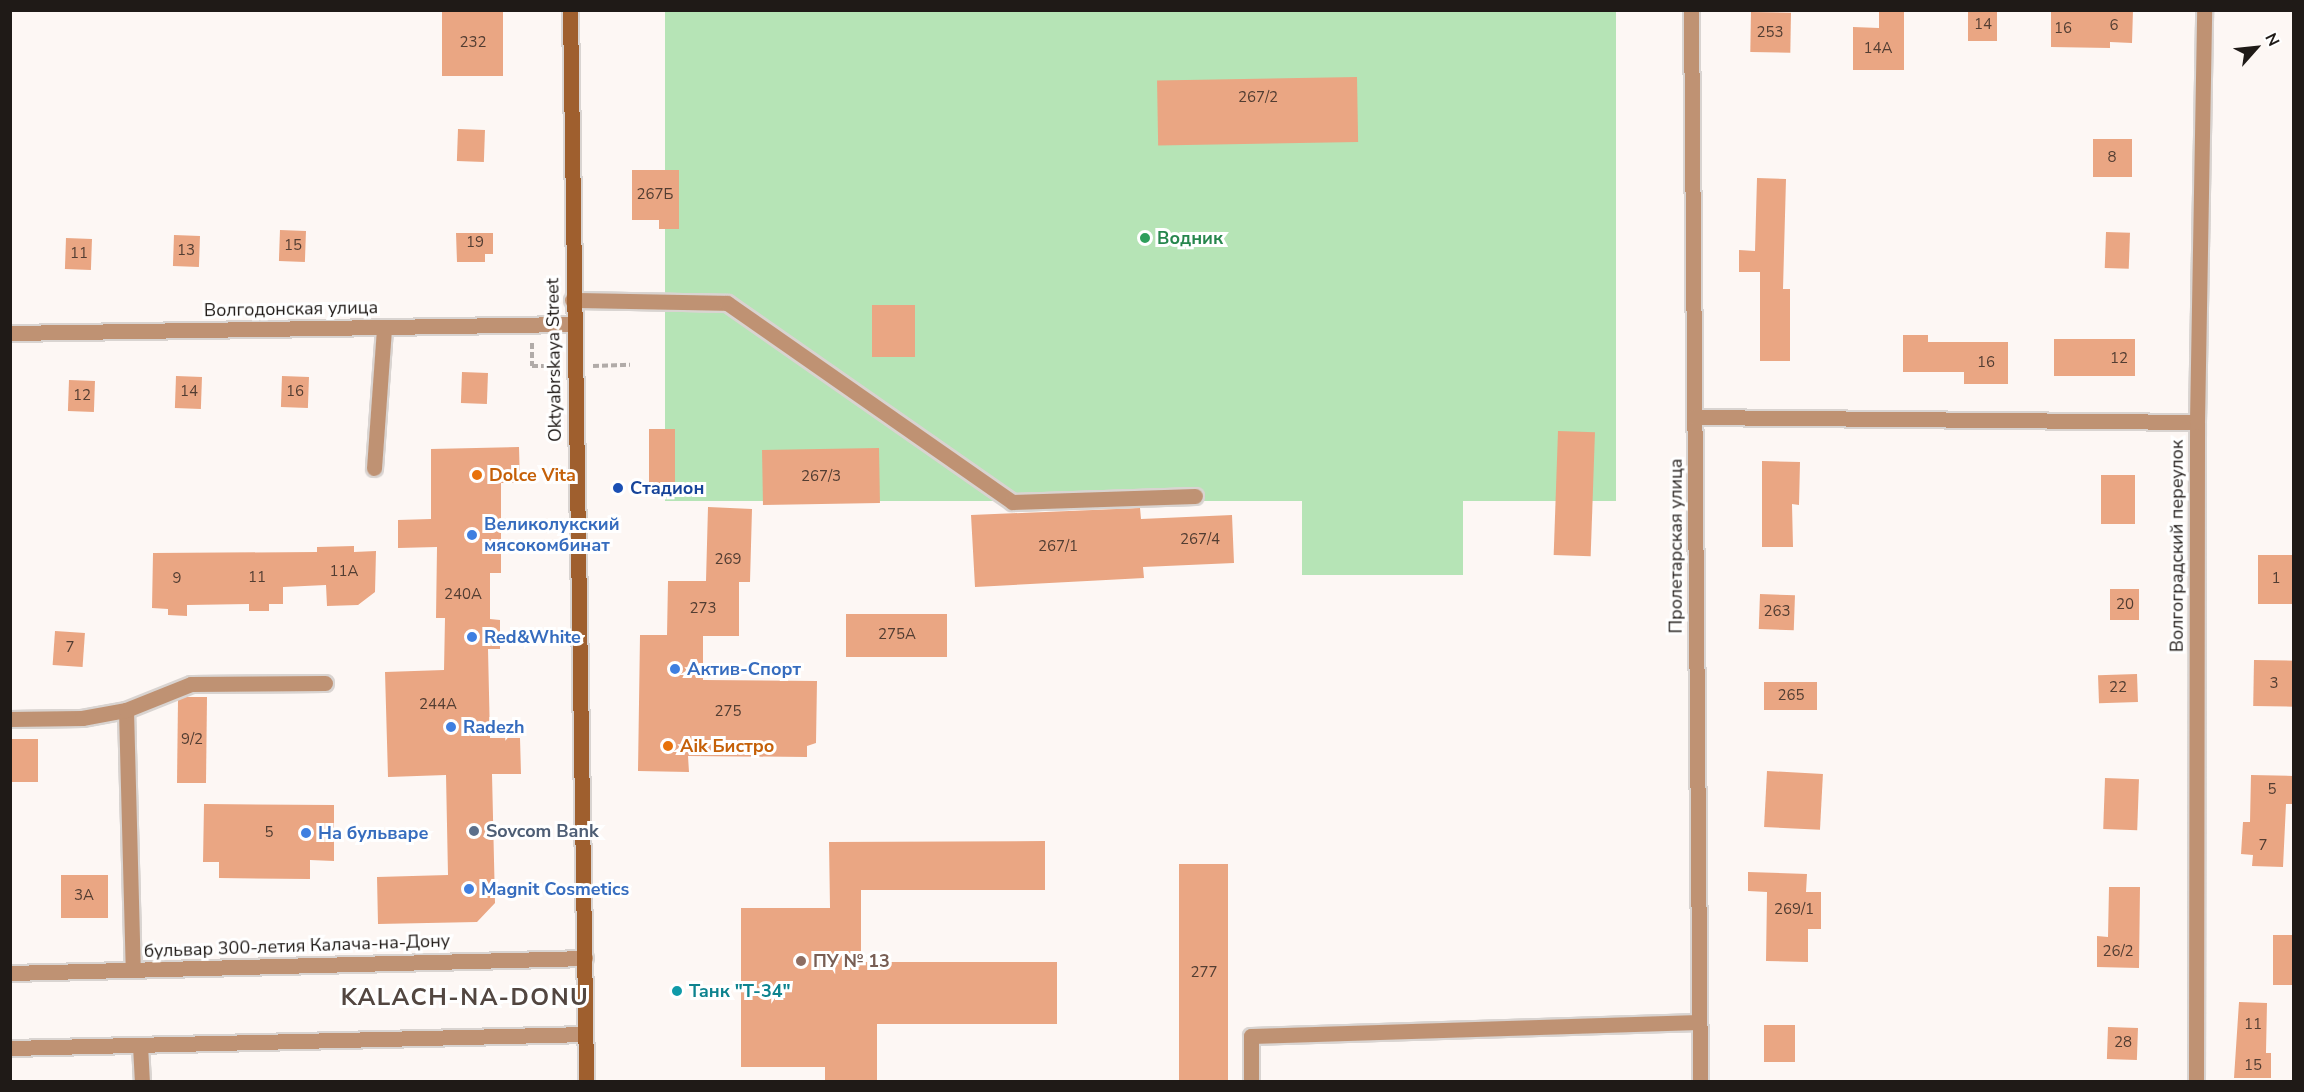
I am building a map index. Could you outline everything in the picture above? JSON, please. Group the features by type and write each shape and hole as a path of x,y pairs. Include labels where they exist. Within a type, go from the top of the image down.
{"main road":[{"name":"Oktyabrskaya Street","path":"570,10 572,300 586,1082"}],"street":[{"name":"Пролетарская улица","path":"1690,10 1700,1082"},
{"name":"Волгоградский переулок","path":"2196,1082 2197,422 2204,10"},
{"path":"572,300 727,303 1012,502 1195,496"},
{"name":"Волгодонская улица","path":"10,333 573,324"},
{"path":"374,468 384,327"},
{"path":"1694,417 2197,422"},
{"path":"10,718 82,718 126,710 191,684 325,683"},
{"path":"126,710 133,970"},
{"name":"бульвар 300-летия Калача-на-Дону","path":"10,973 585,958"},
{"path":"1251,1082 1251,1036 1699,1022"},
{"path":"10,1048 585,1034"},
{"path":"140,1045 142,1082"}],"green space":[{"name":"Водник","path":"665,11 1616,11 1616,501 665,501"},
{"path":"1302,489 1463,489 1463,575 1302,575"}],"building":[{"path":"442,10 503,10 503,76 442,76"},
{"path":"1879,10 1904,10 1904,70 1853,70 1853,27 1879,28"},
{"path":"1968,10 1997,10 1997,41 1968,41"},
{"path":"2051,10 2133,10 2132,43 2110,42 2110,48 2051,47"},
{"path":"1751,12 1791,13 1790,53 1750,52"},
{"path":"1357,77 1358,142 1158,145 1157,80"},
{"path":"458,129 485,130 484,162 457,161"},
{"path":"2093,139 2132,139 2132,177 2093,177"},
{"path":"632,170 679,170 679,229 659,229 659,220 632,220"},
{"path":"1757,178 1786,179 1783,289 1790,289 1790,361 1760,361 1760,272 1739,272 1739,250 1755,251"},
{"path":"280,230 306,231 305,262 279,261"},
{"path":"2106,232 2130,233 2129,269 2105,268"},
{"path":"456,233 493,233 493,254 485,254 485,262 457,262"},
{"path":"174,235 200,236 199,267 173,266"},
{"path":"66,238 92,239 91,270 65,269"},
{"path":"872,305 915,305 915,357 872,357"},
{"path":"1903,335 1928,335 1928,342 2008,342 2008,384 1964,384 1964,372 1903,372"},
{"path":"2054,339 2135,339 2135,376 2054,376"},
{"path":"462,372 488,373 487,404 461,403"},
{"path":"176,376 202,377 201,409 175,408"},
{"path":"282,376 309,377 308,408 281,407"},
{"path":"69,380 95,381 94,412 68,411"},
{"path":"649,429 675,429 675,489 649,489"},
{"path":"1558,431 1595,432 1591,556 1554,555"},
{"path":"519,447 520,483 501,483 501,573 490,573 490,619 500,620 500,649 488,649 490,738 520,738 521,774 492,774 495,903 477,922 378,924 377,877 448,875 446,775 388,777 385,672 444,670 445,618 436,618 437,547 398,548 398,520 431,519 431,449"},
{"path":"879,448 880,503 763,505 762,450"},
{"path":"1762,461 1800,462 1799,505 1792,504 1793,547 1762,547"},
{"path":"2101,475 2135,475 2135,524 2101,524"},
{"path":"708,507 752,509 750,582 739,582 739,636 703,636 703,680 817,681 816,743 807,746 807,757 688,756 689,772 638,771 640,635 667,635 668,581 706,581"},
{"path":"1140,508 1141,519 1232,515 1234,563 1143,567 1144,578 975,587 971,515"},
{"path":"354,546 354,552 376,551 375,592 358,605 327,606 326,585 283,587 283,604 269,604 269,611 249,611 249,604 187,605 187,616 168,615 168,609 152,608 153,553 317,552 317,547"},
{"path":"2258,555 2294,555 2294,604 2258,604"},
{"path":"2110,589 2139,589 2139,620 2110,620"},
{"path":"1760,594 1795,595 1794,630 1759,629"},
{"path":"846,614 947,614 947,657 846,657"},
{"path":"55,631 85,633 83,667 53,665"},
{"path":"2254,660 2294,661 2293,707 2253,706"},
{"path":"2137,674 2138,702 2099,703 2098,675"},
{"path":"1764,682 1817,682 1817,710 1764,710"},
{"path":"185,697 207,697 206,783 177,783 178,700"},
{"path":"10,739 38,739 38,782 10,782"},
{"path":"1767,771 1823,774 1820,830 1764,827"},
{"path":"2251,775 2294,776 2294,804 2286,804 2283,867 2252,866 2253,855 2241,854 2243,822 2250,822"},
{"path":"2105,778 2139,779 2137,830 2103,829"},
{"path":"204,804 334,805 334,861 310,860 310,879 219,878 219,862 203,862"},
{"name":"ПУ № 13","path":"1045,841 1045,890 861,890 861,962 1057,962 1057,1024 877,1024 877,1082 825,1082 825,1067 741,1067 741,908 830,908 829,842"},
{"path":"1179,864 1228,864 1228,1082 1179,1082"},
{"path":"1748,872 1807,874 1806,892 1821,892 1821,929 1808,929 1808,962 1766,961 1767,892 1748,891"},
{"path":"61,875 108,875 108,918 61,918"},
{"path":"2109,887 2140,887 2139,968 2097,967 2097,936 2108,937"},
{"path":"2273,935 2294,935 2294,985 2273,985"},
{"path":"2239,1002 2267,1003 2266,1053 2271,1053 2271,1078 2234,1078"},
{"path":"1764,1025 1795,1025 1795,1062 1764,1062"},
{"path":"2108,1027 2138,1028 2137,1060 2107,1059"}],"place":[{"name":"Водник","path":"1145,238"},
{"name":"Dolce Vita","path":"477,475"},
{"name":"Стадион","path":"618,488"},
{"name":"Великолукский мясокомбинат","path":"472,535"},
{"name":"Red&White","path":"472,637"},
{"name":"Актив-Спорт","path":"675,669"},
{"name":"Radezh","path":"451,727"},
{"name":"Aik Бистро","path":"668,746"},
{"name":"Sovcom Bank","path":"474,831"},
{"name":"На бульваре","path":"306,833"},
{"name":"Magnit Cosmetics","path":"469,889"},
{"name":"ПУ № 13","path":"801,961"},
{"name":"Танк \"Т-34\"","path":"677,991"}],"district":[{"name":"KALACH-NA-DONU","path":"465,998"}]}
